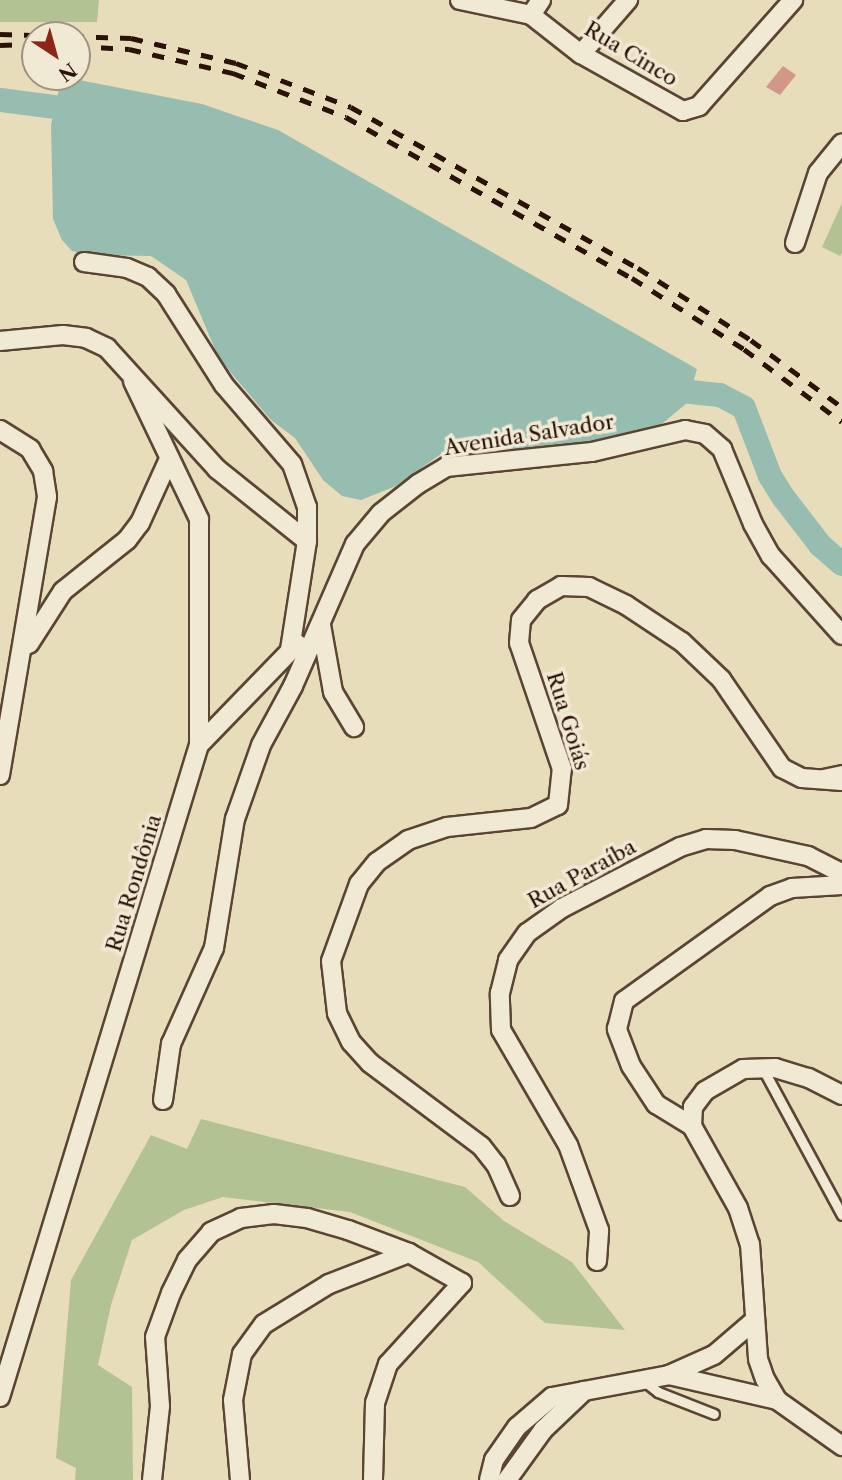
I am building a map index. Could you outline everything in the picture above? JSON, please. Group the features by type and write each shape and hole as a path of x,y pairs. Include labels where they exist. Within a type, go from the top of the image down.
{"street":[{"path":"460,0 536,8"},
{"path":"581,54 628,0"},
{"name":"Rua Cinco","path":"536,8 581,54 683,111 692,109 793,0"},
{"path":"795,243 818,173 842,143"},
{"path":"84,262 127,268 148,277 166,294 224,385 292,464 307,507 307,541 290,650"},
{"name":"Rua Rondônia","path":"0,341 63,335 86,338 107,348 133,381 216,469 307,541"},
{"name":"Rua Rondônia","path":"0,1397 199,744 200,529 188,492 133,381"},
{"path":"0,430 30,449 43,471 47,496 24,653 0,775"},
{"name":"Avenida Salvador","path":"199,744 290,650 321,625 355,544 381,513 446,467 592,452 685,430 705,434 722,449 753,524 771,556 842,635"},
{"path":"24,653 63,591 127,540 140,523 169,458"},
{"name":"Rua Goiás","path":"510,1196 496,1165 481,1146 370,1063 351,1042 337,1013 331,961 359,884 377,862 408,840 447,827 531,818 558,806 562,769 519,643 521,620 537,600 561,586 589,587 626,604 682,642 721,679 766,750 782,768 802,778"},
{"path":"321,625 333,692 354,727"},
{"path":"163,1100 171,1044 217,937 235,819 246,784 261,745 321,625"},
{"path":"802,778 842,781"},
{"name":"Rua Paraíba","path":"597,1261 599,1230 568,1145 501,1030 500,993 508,961 527,933 562,908 680,846 706,839 735,840 808,856 842,873"},
{"path":"778,1399 758,1359 756,1279 738,1208 692,1126 656,1104 631,1066 617,1029 625,1001 770,896 792,888 842,885"},
{"path":"692,1126 693,1107 705,1091 743,1069 762,1066 808,1078 842,1095"},
{"path":"152,1480 160,1406 155,1337 187,1260 211,1232 241,1218 296,1216 409,1253 462,1283 388,1364 375,1403 373,1480"},
{"path":"240,1480 233,1400 242,1354 264,1324 329,1284 409,1253"},
{"path":"489,1480 494,1460 537,1406 552,1397 587,1388 669,1375 715,1355 755,1320"},
{"path":"669,1375 778,1399 842,1446"},
{"path":"507,1480 543,1430 587,1388"}],"lane":[{"path":"802,778 842,770"},
{"path":"762,1066 770,1088 842,1215"},
{"path":"641,1378 658,1392 714,1414"}],"green space":[{"path":"0,0 99,0 97,22 0,22"},
{"path":"842,203 842,253 840,256 822,247"},
{"path":"201,1119 465,1187 504,1221 572,1262 625,1330 545,1323 478,1262 350,1212 223,1197 184,1210 132,1240 111,1305 98,1365 132,1387 133,1480 75,1480 76,1468 56,1458 71,1280 151,1135 187,1149"}],"water":[{"path":"91,82 202,104 278,130 697,369 687,403 658,427 631,439 574,449 462,449 441,454 396,486 361,500 342,496 323,480 295,438 271,420 217,354 186,280 151,256 94,255 72,251 62,240 53,219 51,125 59,91 91,91"}],"building":[{"path":"783,66 796,75 780,95 766,87"}],"waterway":[{"path":"0,100 86,111"},
{"path":"690,392 720,395 744,408 770,476 820,545 842,564"}],"railway":[{"path":"0,34 131,38 236,63 351,107 638,268 751,340 842,407"},
{"path":"0,45 21,44"},
{"path":"91,47 129,49 233,73 346,117 632,278 744,349 842,422"}]}
